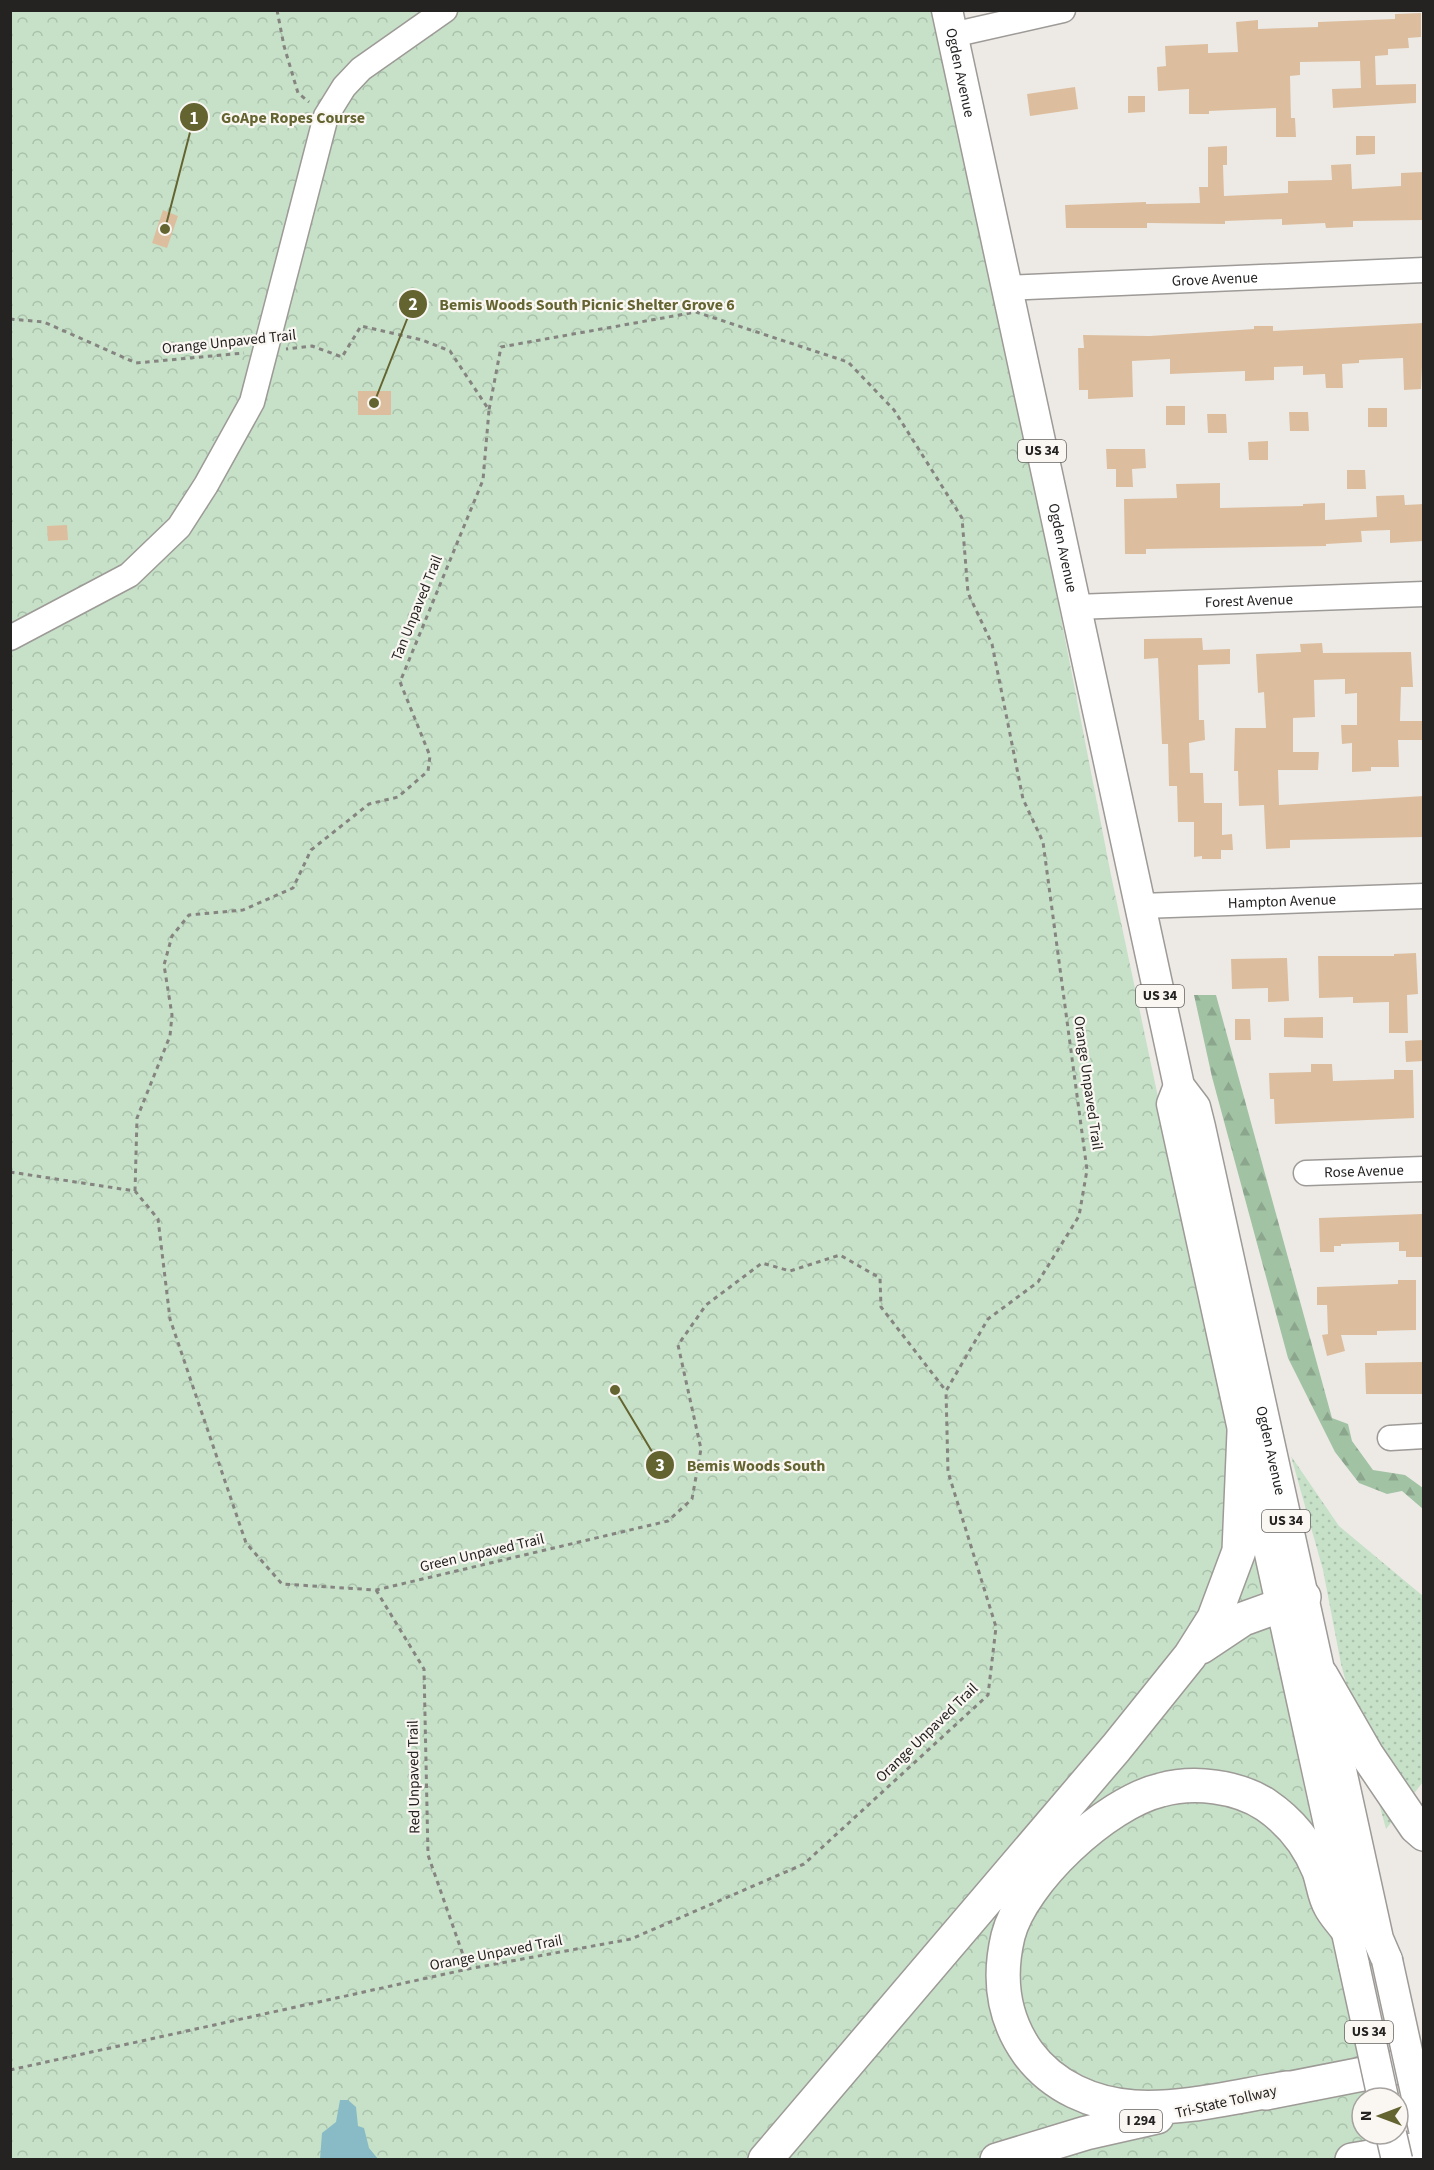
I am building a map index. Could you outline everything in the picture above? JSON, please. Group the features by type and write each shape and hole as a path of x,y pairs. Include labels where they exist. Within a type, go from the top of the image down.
{"highway":[{"path":"765,2160 1093,1775 1190,1656 1214,1618 1239,1551 1244,1432"},
{"path":"1190,1656 1243,1619 1293,1601"},
{"path":"1321,1675 1367,1755 1416,1827 1424,1834"},
{"path":"1287,2088 1166,2107 1133,2107 1079,2095 1054,2080 1035,2062 1019,2040 1008,2015 1003,1986 1009,1934 1021,1908 1041,1877 1069,1846 1131,1802 1160,1790 1190,1786 1239,1792 1264,1804 1281,1816 1297,1831 1310,1850 1329,1905 1346,1928"},
{"name":"Tri-State Tollway","path":"997,2160 1086,2133 1287,2088 1424,2062"},
{"path":"1352,2160 1424,2148"}],"main road":[{"name":"Ogden Avenue","path":"950,23 1179,1086 1195,1107 1200,1127 1293,1601 1346,1902 1346,1928 1380,2086"},
{"name":"Ogden Avenue","path":"1179,1086 1172,1104 1244,1432 1293,1601 1321,1675 1378,1940 1387,1960 1424,2129"}],"street":[{"path":"10,638 129,575 179,527 252,402 326,116 344,87 361,69 445,10"},
{"path":"950,23 1063,10"},
{"name":"Grove Avenue","path":"1007,288 1424,270"},
{"name":"Forest Avenue","path":"1075,607 1424,594"},
{"name":"Hampton Avenue","path":"1141,906 1424,896"},
{"name":"Rose Avenue","path":"1306,1173 1424,1169"},
{"path":"1390,1438 1424,1436"}],"path":[{"path":"277,10 284,46 298,93 326,116"},
{"name":"Orange Unpaved Trail","path":"10,2070 468,1969 631,1939 804,1864 988,1695 996,1628 948,1472 946,1391 988,1319 1038,1282 1079,1216 1087,1170 1043,842 1023,800 992,644 968,593 962,519 894,410 848,362 696,312 501,347 489,410"},
{"name":"Orange Unpaved Trail","path":"10,318 44,322 136,363 312,346 342,357 361,326 422,340 450,351 489,410"},
{"name":"Tan Unpaved Trail","path":"135,1191 137,1118 170,1036 172,1015 164,965 172,936 189,915 243,910 293,888 311,850 369,804 398,797 428,771 430,756 400,682 483,480 489,410"},
{"path":"10,1172 135,1191"},
{"name":"Green Unpaved Trail","path":"135,1191 158,1219 170,1318 246,1543 282,1584 376,1590 668,1521 692,1499 701,1449 678,1345 706,1305 762,1263 790,1271 840,1256 880,1278 881,1307 946,1391"},
{"name":"Red Unpaved Trail","path":"376,1590 424,1669 428,1855 468,1969"}],"green space":[{"path":"11,11 931,11 1049,556 1111,875 1367,2086 1350,2086 1350,2146 1380,2146 1383,2159 11,2160"},
{"path":"1194,995 1216,995 1332,1418 1348,1424 1352,1441 1373,1470 1405,1475 1423,1488 1423,1509 1402,1491 1387,1494 1359,1483 1335,1452 1288,1358 1212,1077"},
{"path":"1291,1456 1339,1526 1423,1596 1423,1782 1386,1829 1341,1664 1323,1570"}],"water":[{"path":"340,2100 348,2100 356,2107 358,2126 364,2128 369,2148 378,2159 320,2159 322,2133 336,2122"}],"building":[{"path":"1421,13 1421,37 1408,38 1409,48 1388,49 1388,55 1375,56 1376,85 1416,84 1416,103 1333,108 1332,89 1361,88 1360,61 1300,62 1300,75 1290,76 1291,118 1295,118 1296,137 1276,137 1276,108 1189,114 1189,89 1158,91 1157,67 1166,66 1165,46 1208,44 1208,53 1238,52 1236,22 1258,20 1258,29 1318,27 1318,22 1395,19 1395,14"},
{"path":"1075,87 1078,109 1030,116 1027,94"},
{"path":"1128,96 1145,96 1145,112 1128,113"},
{"path":"1356,136 1375,136 1375,154 1356,155"},
{"path":"1227,146 1227,165 1223,165 1224,196 1288,193 1288,181 1332,180 1331,165 1351,164 1352,189 1401,186 1401,173 1424,172 1424,220 1353,221 1353,227 1326,228 1325,223 1282,225 1282,219 1225,221 1225,224 1147,223 1147,228 1066,228 1065,205 1200,203 1199,187 1208,187 1208,147"},
{"path":"163,210 178,216 167,248 152,243"},
{"path":"1424,323 1421,389 1404,390 1403,358 1359,360 1359,363 1342,364 1343,388 1326,388 1325,374 1303,375 1303,366 1274,367 1274,380 1245,381 1245,371 1170,374 1170,359 1132,361 1133,397 1088,399 1088,390 1079,390 1078,348 1084,348 1083,335 1150,336 1254,329 1254,326 1273,326 1273,331"},
{"path":"358,391 391,391 391,415 358,415"},
{"path":"1166,406 1185,406 1185,425 1166,425"},
{"path":"1368,408 1387,408 1387,427 1368,427"},
{"path":"1289,412 1308,412 1309,431 1290,431"},
{"path":"1207,414 1226,414 1227,433 1208,433"},
{"path":"1268,441 1268,460 1249,460 1248,442"},
{"path":"1106,449 1145,449 1146,468 1132,469 1133,487 1116,487 1116,469 1107,469"},
{"path":"1347,470 1365,470 1366,489 1347,489"},
{"path":"1220,483 1220,508 1303,506 1303,504 1325,503 1325,520 1377,517 1376,496 1404,495 1405,505 1424,504 1424,541 1390,543 1390,530 1361,531 1362,542 1326,544 1326,546 1146,549 1146,554 1125,554 1124,499 1177,498 1176,484"},
{"path":"67,525 68,540 48,541 47,526"},
{"path":"1202,638 1203,650 1230,649 1230,664 1198,665 1199,720 1204,720 1205,740 1189,743 1190,773 1203,773 1204,803 1222,803 1222,835 1232,834 1233,850 1221,850 1221,859 1194,857 1194,822 1178,822 1177,786 1169,786 1168,744 1162,744 1158,658 1144,659 1144,639"},
{"path":"1322,643 1323,653 1411,652 1413,687 1401,687 1400,721 1424,721 1424,740 1398,740 1399,767 1371,767 1371,771 1352,772 1352,743 1342,744 1341,725 1357,725 1357,693 1345,694 1345,679 1314,680 1315,717 1293,718 1293,752 1319,752 1318,770 1278,770 1279,805 1424,796 1424,837 1290,840 1290,848 1266,849 1264,805 1239,806 1238,771 1234,771 1235,728 1266,728 1264,692 1258,693 1256,654 1301,652 1300,644"},
{"path":"1416,953 1418,994 1407,995 1408,1033 1389,1033 1389,1002 1353,1003 1353,997 1319,998 1318,956 1394,956 1394,954"},
{"path":"1287,958 1289,1001 1268,1002 1268,988 1232,989 1231,959"},
{"path":"1323,1017 1323,1038 1284,1037 1284,1018"},
{"path":"1235,1019 1250,1019 1251,1040 1235,1040"},
{"path":"1423,1040 1424,1061 1406,1062 1405,1041"},
{"path":"1311,1064 1332,1064 1333,1081 1394,1079 1394,1070 1413,1070 1414,1118 1275,1124 1274,1099 1270,1099 1269,1073 1311,1072"},
{"path":"1422,1214 1422,1257 1406,1257 1406,1251 1399,1251 1399,1242 1341,1244 1341,1246 1334,1246 1334,1252 1320,1252 1319,1218"},
{"path":"1398,1280 1416,1280 1416,1330 1377,1331 1377,1335 1341,1335 1345,1351 1327,1356 1322,1335 1328,1334 1327,1305 1317,1305 1317,1287 1398,1284"},
{"path":"1424,1362 1424,1394 1366,1394 1365,1363"}],"place":[{"name":"GoApe Ropes Course","path":"165,229"},
{"name":"Bemis Woods South Picnic Shelter Grove 6","path":"374,403"},
{"name":"Bemis Woods South","path":"615,1390"}]}
